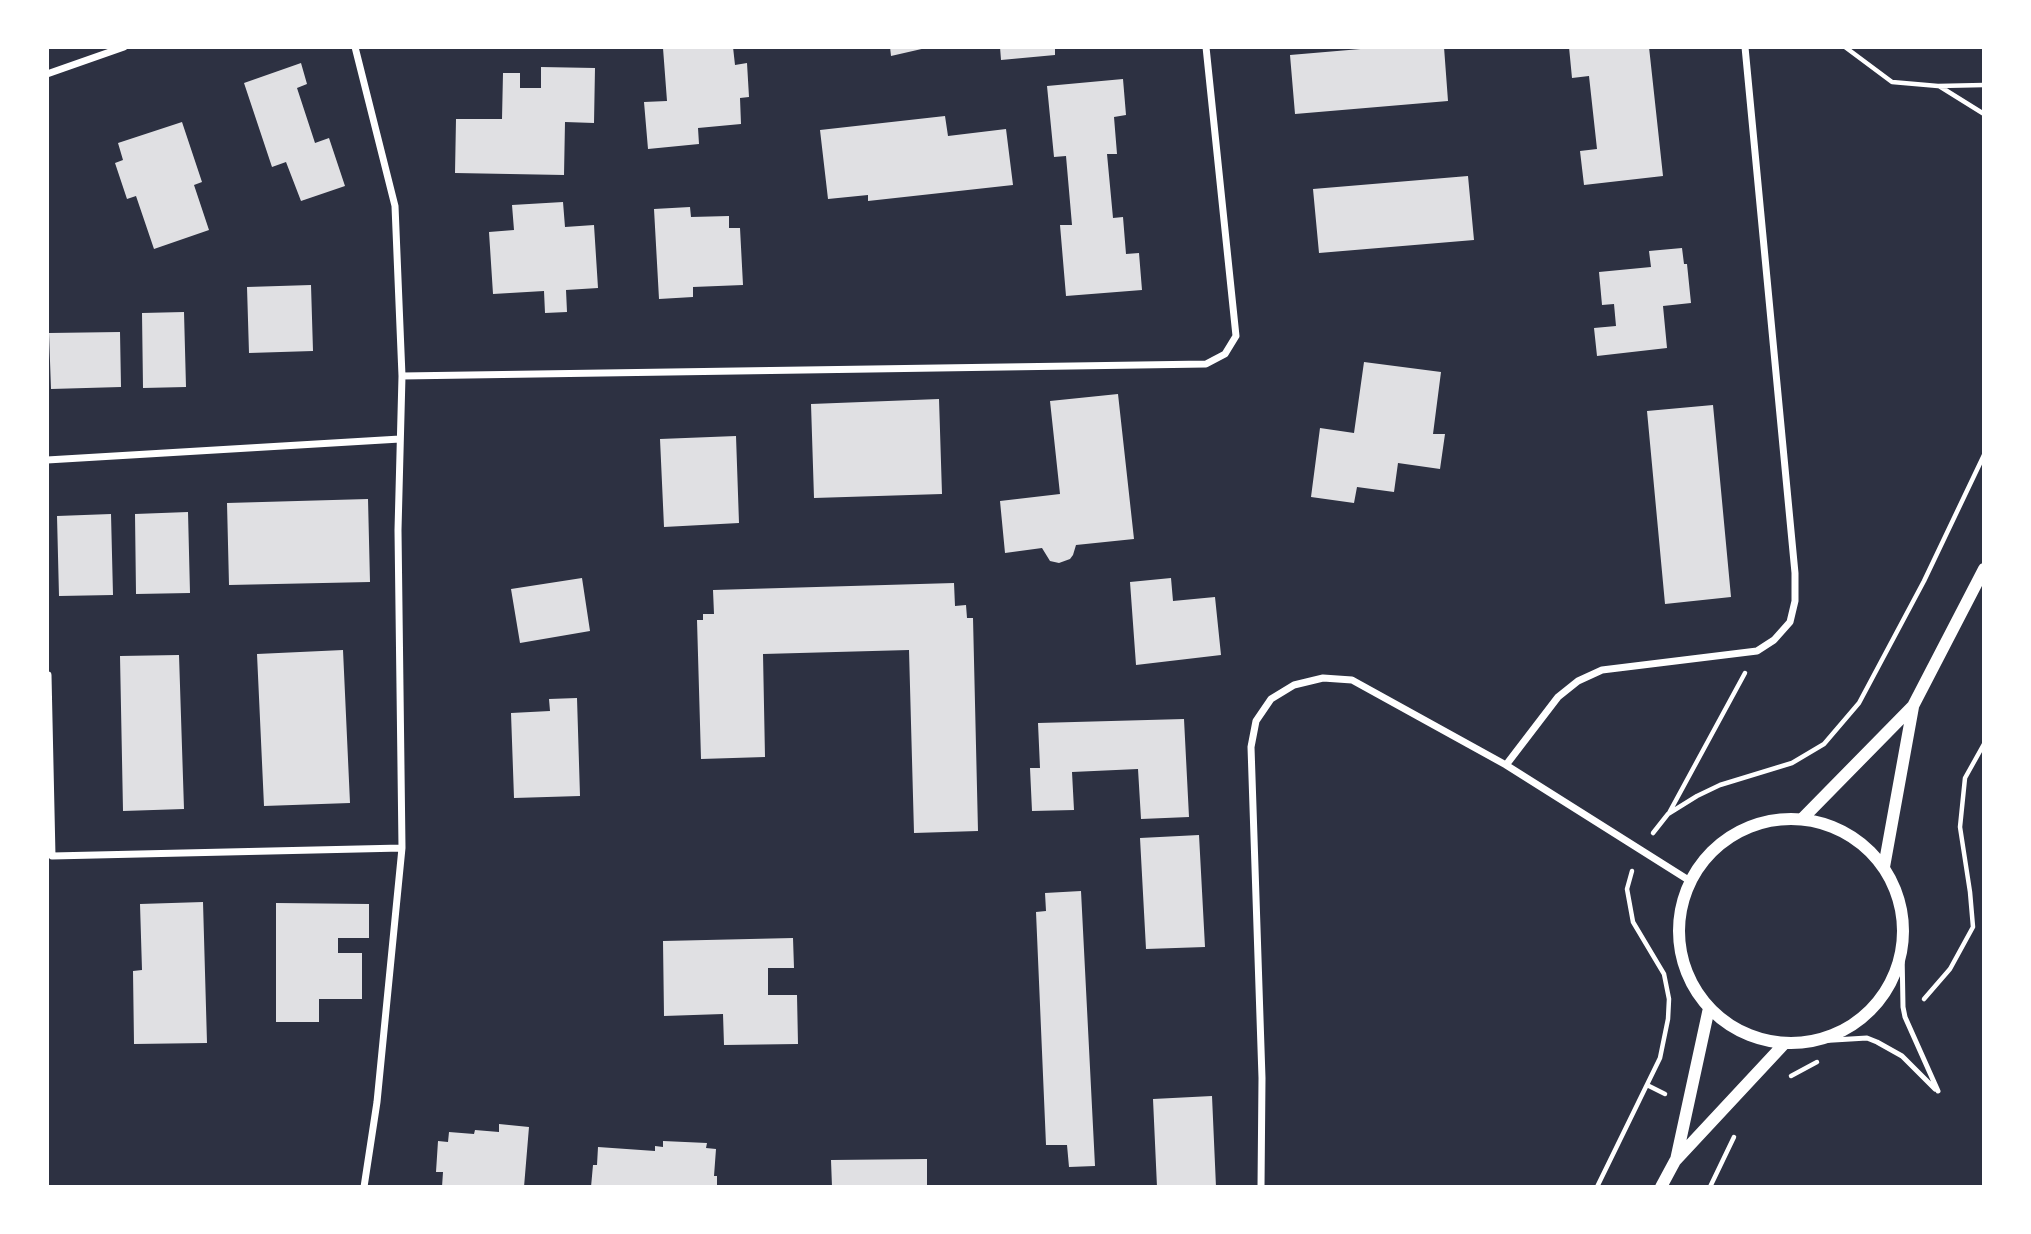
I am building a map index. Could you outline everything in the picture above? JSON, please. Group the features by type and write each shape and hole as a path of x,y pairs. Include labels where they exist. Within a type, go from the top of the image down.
{"street":[{"path":"47,74 124,47"},
{"path":"355,47 395,206 402,376 398,530 402,848 377,1102 364,1187"},
{"path":"402,376 1206,364 1225,354 1236,337 1206,47"},
{"path":"1506,765 1558,697 1578,681 1602,670 1757,651 1774,640 1790,622 1795,601 1795,573 1745,47"},
{"path":"47,460 400,439"},
{"path":"1802,819 1913,706 1984,569"},
{"path":"48,675 52,856 402,848"},
{"path":"1261,1187 1262,1078 1251,747 1256,721 1271,699 1294,685 1323,678 1352,680 1506,765 1690,881"},
{"path":"1884,867 1913,706"},
{"path":"1802,819 1834,827 1862,843 1884,867 1895,887 1903,918 1902,950 1892,982 1873,1008 1847,1029 1817,1041 1784,1044 1756,1038 1730,1026 1709,1008 1691,984 1681,959 1678,932 1681,906 1690,881 1706,857 1728,837 1754,824 1802,819"},
{"path":"1675,1161 1709,1008"},
{"path":"1661,1187 1675,1161 1784,1044"}],"lane":[{"path":"1817,1041 1867,1038 1877,1042 1902,1056 1938,1091 1905,1017 1902,950"}],"path":[{"path":"1845,47 1892,82 1938,86 1984,85"},
{"path":"1938,86 1984,114"},
{"path":"1668,814 1720,785 1792,762 1824,744 1859,703 1924,581 1984,455"},
{"path":"1651,836 1668,814 1757,651"},
{"path":"1597,1187 1660,1058 1668,1019 1669,999 1664,974 1633,922 1626,889 1634,867"}],"building":[{"path":"733,47 735,65 747,63 749,97 740,98 741,124 698,128 699,144 648,149 644,102 667,101 663,48"},
{"path":"890,47 925,47 926,48 891,56"},
{"path":"1000,47 1055,47 1055,55 1001,60"},
{"path":"1384,47 1444,47 1448,101 1295,114 1290,55"},
{"path":"1569,47 1649,47 1663,176 1584,185 1580,151 1597,149 1589,76 1572,78"},
{"path":"301,63 307,84 297,88 315,143 329,138 345,186 301,201 286,162 272,167 244,83"},
{"path":"541,67 595,68 594,123 565,122 564,175 455,173 456,119 502,119 503,73 520,73 520,88 541,88"},
{"path":"1123,79 1126,115 1114,117 1117,154 1107,154 1113,218 1123,217 1126,254 1139,253 1142,290 1066,296 1060,225 1072,225 1066,156 1054,157 1047,86"},
{"path":"945,116 948,136 1006,129 1013,185 868,201 868,195 828,199 820,130"},
{"path":"182,122 202,182 194,185 209,230 154,249 136,196 127,199 115,163 123,160 118,143"},
{"path":"1468,176 1474,240 1319,253 1313,189"},
{"path":"563,202 565,227 594,225 598,288 566,290 567,312 545,313 544,291 493,294 489,232 514,230 512,205"},
{"path":"690,207 691,217 729,216 729,228 740,228 743,285 693,287 693,297 659,299 654,209"},
{"path":"1682,248 1684,264 1687,264 1691,303 1663,306 1667,348 1597,356 1594,328 1616,326 1614,304 1602,305 1599,272 1651,267 1649,251"},
{"path":"311,285 313,351 249,353 247,287"},
{"path":"184,312 186,387 143,388 142,313"},
{"path":"120,332 121,387 51,389 49,333"},
{"path":"1364,362 1441,372 1433,434 1445,434 1440,469 1398,463 1394,492 1357,487 1354,503 1311,497 1320,428 1354,433"},
{"path":"1118,394 1134,539 1076,545 1070,559 1059,563 1050,561 1042,548 1005,553 1000,501 1060,494 1050,401"},
{"path":"939,399 942,494 814,498 811,404"},
{"path":"1713,405 1731,597 1665,604 1647,411"},
{"path":"736,436 739,523 664,527 660,439"},
{"path":"368,499 370,582 229,585 227,503"},
{"path":"188,512 190,593 136,594 135,514"},
{"path":"111,514 113,595 59,596 57,516"},
{"path":"582,578 590,631 520,643 511,589"},
{"path":"1171,578 1173,601 1215,597 1221,655 1136,665 1130,582"},
{"path":"954,583 955,606 966,605 967,618 973,618 978,831 914,833 909,650 763,654 765,757 701,759 697,620 703,620 703,614 714,614 713,590"},
{"path":"343,650 350,803 264,806 257,654"},
{"path":"179,655 184,809 123,811 120,656"},
{"path":"577,698 580,796 514,798 511,713 550,711 549,699"},
{"path":"1184,719 1189,817 1141,819 1138,769 1072,772 1074,810 1032,811 1030,768 1040,768 1038,723"},
{"path":"1199,835 1205,947 1146,949 1140,838"},
{"path":"1081,891 1095,1166 1069,1167 1067,1145 1046,1145 1036,912 1046,911 1045,893"},
{"path":"203,902 207,1043 134,1044 133,971 142,970 140,904"},
{"path":"276,903 369,904 369,938 338,938 338,953 362,953 362,999 319,999 319,1022 276,1022"},
{"path":"793,938 794,968 768,968 768,995 797,995 798,1044 724,1045 723,1014 664,1016 663,941"},
{"path":"1212,1096 1216,1187 1157,1187 1153,1099"},
{"path":"499,1124 529,1127 524,1187 442,1187 443,1172 436,1172 438,1141 448,1142 449,1132 499,1132"},
{"path":"663,1141 707,1143 706,1148 716,1149 714,1176 717,1176 717,1187 591,1187 593,1165 597,1165 598,1147 655,1151 655,1146 663,1147"},
{"path":"927,1159 927,1187 832,1187 831,1160"}]}
